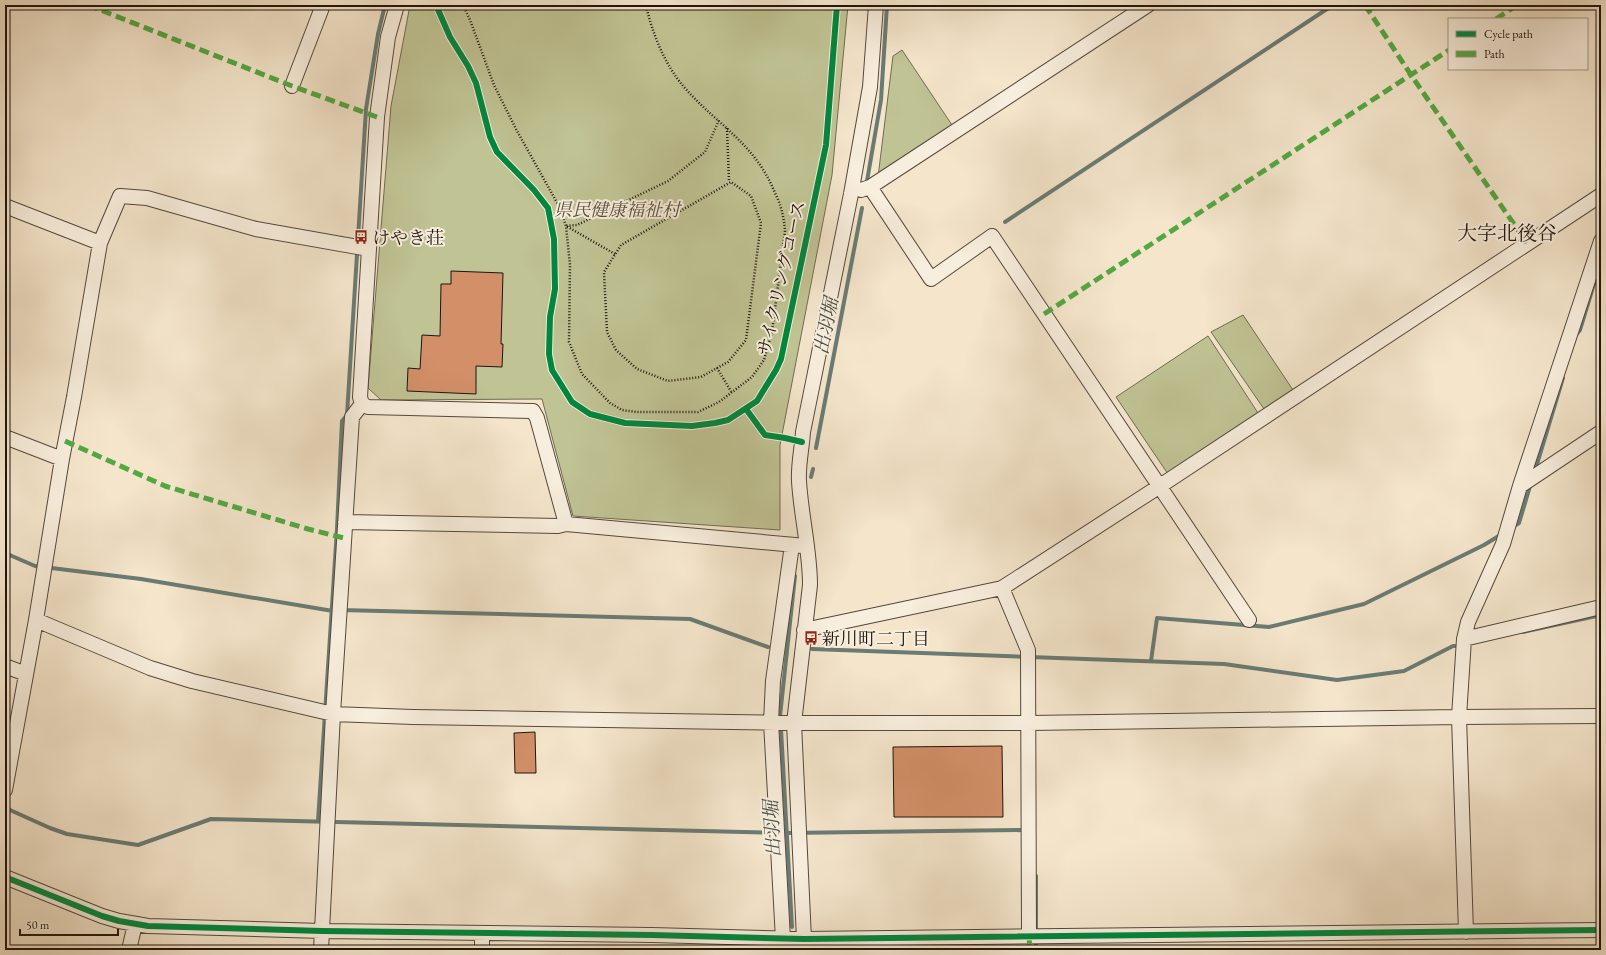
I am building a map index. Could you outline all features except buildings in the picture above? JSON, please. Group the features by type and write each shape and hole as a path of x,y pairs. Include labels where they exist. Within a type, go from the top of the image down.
{"street":[{"path":"292,86 323,5"},
{"path":"397,5 388,37 377,117 360,397 362,404 368,407 533,411 537,418 566,524"},
{"path":"804,939 794,723 810,585 810,570 799,480 803,432 851,194 870,87 876,5"},
{"path":"851,194 870,187 1148,5"},
{"path":"870,187 931,279 992,236 1249,620"},
{"path":"804,630 1002,588 1160,486 1601,195"},
{"path":"5,790 36,620 62,459 100,244 120,196 147,198 256,229 369,249"},
{"path":"5,206 100,244"},
{"path":"1466,932 1459,717 1464,639 1468,622 1503,544 1520,486 1601,241"},
{"path":"321,950 333,714 352,417 362,404"},
{"path":"1520,486 1601,432"},
{"path":"5,437 62,459"},
{"path":"345,522 558,526 566,524 806,546"},
{"path":"783,945 770,722 773,681 792,545"},
{"path":"1002,588 1028,650 1030,937"},
{"path":"1464,639 1601,607"},
{"path":"36,620 150,668 192,681 333,714 794,723 1029,723 1601,716"},
{"path":"5,666 26,674"},
{"path":"5,877 102,916 135,924 322,931 652,935 783,945 804,939 1601,930"},
{"path":"129,950 135,924"},
{"path":"482,933 482,950"}],"path":[{"path":"463,5 494,86 560,208 566,226 570,265 569,342 582,374 610,403 622,410 636,412 698,412 719,402 732,393 752,377 764,360 772,332 785,231 784,217 770,179 750,150 685,88 673,71 661,52 646,5"},
{"path":"566,226 577,225 668,180 705,152 719,120"},
{"path":"727,128 729,181"},
{"path":"731,182 751,196 761,223 746,340 728,362 717,368 702,377 668,381 637,369 616,350 607,332 604,272 621,245 731,182"},
{"path":"566,226 616,254"},
{"path":"717,368 732,393"}],"green space":[{"name":"県民健康福祉村","path":"410,5 848,5 832,175 780,445 780,530 573,516 542,399 381,400 368,388 391,106"},
{"path":"902,50 954,128 878,177 893,56"},
{"path":"1243,315 1293,390 1264,409 1211,332"},
{"path":"1208,336 1258,413 1168,474 1116,397"}],"waterway":[{"path":"318,821 337,529 342,421 347,415 366,109 378,34 385,5"},
{"name":"出羽堀","path":"867,181 881,100 887,5"},
{"path":"1005,222 1333,5"},
{"name":"出羽堀","path":"816,448 862,208"},
{"path":"1576,335 1580,330 1594,284"},
{"path":"1535,471 1563,378"},
{"name":"出羽堀","path":"811,477 813,469"},
{"path":"1511,528 1519,523 1531,483"},
{"path":"1151,661 1157,618 1269,627 1364,604 1484,545 1502,534"},
{"path":"5,553 35,566 141,579 333,611"},
{"name":"出羽堀","path":"780,716 795,576"},
{"path":"341,610 690,619 768,647"},
{"path":"1523,632 1601,615"},
{"path":"812,649 1224,664 1337,680 1404,671 1453,646 1462,646"},
{"name":"出羽堀","path":"781,729 792,927"},
{"path":"5,805 10,810 67,834 138,845 211,819 786,833 1026,830"},
{"path":"1036,876 1036,950"}],"marked path":[{"path":"88,5 292,86 377,117"},
{"path":"1365,5 1411,75 1527,243"},
{"path":"1498,18 1517,5"},
{"path":"1044,314 1448,51"},
{"path":"65,441 165,486 308,529 344,538"},
{"path":"1029,937 1030,950"}],"cycle path":[{"name":"サイクリングコース","path":"436,5 450,37 468,66 476,83 490,137 497,152 534,190 548,208 554,239 555,289 550,317 549,354 552,370 572,402 590,414 625,423 692,426 728,420 757,401 781,359 826,145 837,5"},
{"path":"746,409 765,435 802,442"},
{"path":"5,877 102,916 119,921 148,926 322,931 652,935 804,939 1601,930"}],"place":[{"name":"けやき荘","path":"361,237"},
{"name":"新川町二丁目","path":"811,638"}],"district":[{"name":"大字北後谷","path":"1507,233"}]}
